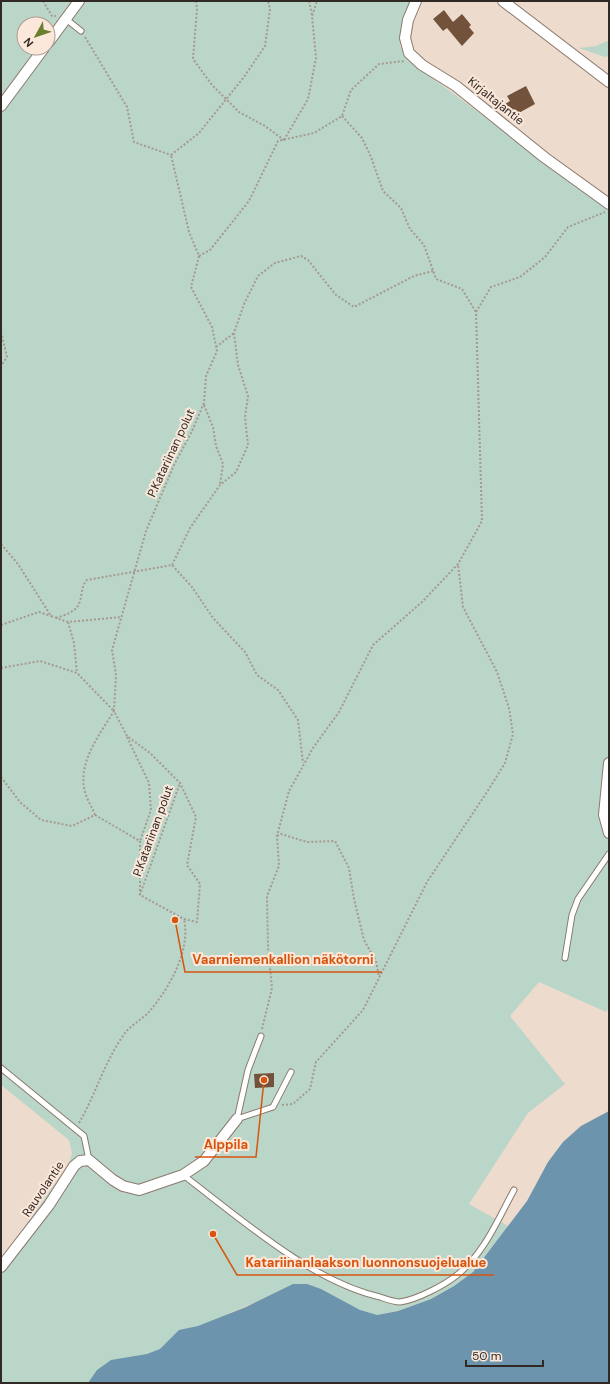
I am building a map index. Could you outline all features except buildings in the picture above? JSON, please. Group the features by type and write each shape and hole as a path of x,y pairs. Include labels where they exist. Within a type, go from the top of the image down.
{"street":[{"path":"56,32 80,1"},
{"name":"Kirjaltajantie","path":"416,1 408,20 405,38 409,53 422,65 456,86 544,157 609,204"},
{"path":"503,1 609,82"},
{"path":"1,106 38,56"},
{"path":"609,763 604,815 609,833"},
{"path":"89,1160 100,1167 113,1180 123,1186 139,1190 183,1175 204,1161 237,1119"},
{"name":"Rauvolantie","path":"1,1267 49,1206 74,1166 80,1161 89,1160"}],"lane":[{"path":"66,19 81,31"},
{"path":"565,958 572,915 578,899 609,854"},
{"path":"237,1119 248,1070 261,1036"},
{"path":"1,1068 84,1136 89,1160"},
{"path":"237,1119 273,1107 291,1072"},
{"path":"183,1175 286,1252 327,1276 364,1294 400,1302 432,1291 458,1275 480,1251 514,1190"}],"path":[{"path":"44,1 52,16 66,19"},
{"path":"196,1 197,9 193,59 201,71 226,100 239,112 265,126 284,140"},
{"path":"171,155 199,133 244,77 265,46 270,9 268,1"},
{"path":"284,140 308,99 316,58 309,1"},
{"path":"312,16 317,1"},
{"path":"81,31 127,107 134,142 171,155"},
{"path":"171,155 189,232 199,256 210,250 249,201 278,141 314,133 342,116 351,90 379,64 416,60"},
{"path":"261,1036 272,988 268,947 267,896 279,866 276,836 289,792 313,748 339,712 373,645 422,602 458,564 482,521 476,312 462,289 436,278 424,245 410,229 401,208 383,191 371,157 362,138 342,116"},
{"path":"476,312 491,287 520,277 545,257 568,227 609,211"},
{"name":"P.Katariinan polut","path":"140,895 180,783 150,753 127,736 114,711 116,675 112,650 146,531 174,464 192,431 204,404 206,376 217,352 212,328 191,287 199,256"},
{"path":"172,565 190,528 220,485 236,472 248,445 245,417 248,396 238,365 234,333 244,304 258,276 274,263 301,256 308,260 336,295 354,307 414,276 433,271"},
{"path":"1,332 7,357 1,366"},
{"path":"216,347 234,333"},
{"path":"204,404 213,427 216,446 223,464 220,485"},
{"path":"1,544 18,564 51,616"},
{"path":"273,1107 293,1104 310,1089 316,1062 363,1010 396,948 427,882 505,762 513,734 509,708 497,672 463,607 458,564"},
{"path":"172,565 192,587 213,618 245,652 257,675 278,690 298,720 304,764"},
{"path":"56,618 74,610 79,605 82,585 87,580 135,570 172,565"},
{"path":"1,625 38,612 68,622 122,616"},
{"path":"68,622 74,643 77,673"},
{"path":"1,668 40,661 77,673 114,711 90,751 83,773 85,791 95,815 72,826 41,820 20,802 1,777"},
{"path":"127,736 149,784 151,810 140,841"},
{"path":"180,783 196,817 187,866 200,884 197,922 184,918"},
{"name":"P.Katariinan polut","path":"95,815 140,841 140,895"},
{"path":"276,836 281,834 307,842 335,841 350,868 354,899 364,940 376,961 379,978"},
{"name":"P.Katariinan polut","path":"140,895 184,918"},
{"path":"76,1128 109,1060 126,1032 148,1013 174,975 182,955 187,931 184,918"}],"green space":[{"path":"1,1 412,1 403,24 400,46 408,61 609,211 609,1007 606,1012 539,982 510,1016 565,1084 528,1113 469,1204 508,1226 473,1272 454,1286 431,1299 398,1311 377,1315 273,1295 227,1314 137,1383 1,1383 1,1260 68,1165 72,1154 69,1140 1,1085"},
{"path":"609,40 609,56 605,57 579,48 596,46"}],"water":[{"path":"609,1111 609,1383 88,1383 97,1370 111,1360 147,1354 160,1349 179,1330 198,1326 246,1307 293,1284 307,1284 321,1289 360,1310 377,1315 398,1311 431,1299 454,1286 473,1272 527,1201 548,1162 563,1142 581,1126"}],"place":[{"name":"Vaarniemenkallion näkötorni","path":"175,920"},
{"name":"Alppila","path":"264,1080"},
{"name":"Katariinanlaakson luonnonsuojelualue","path":"213,1234"}]}
